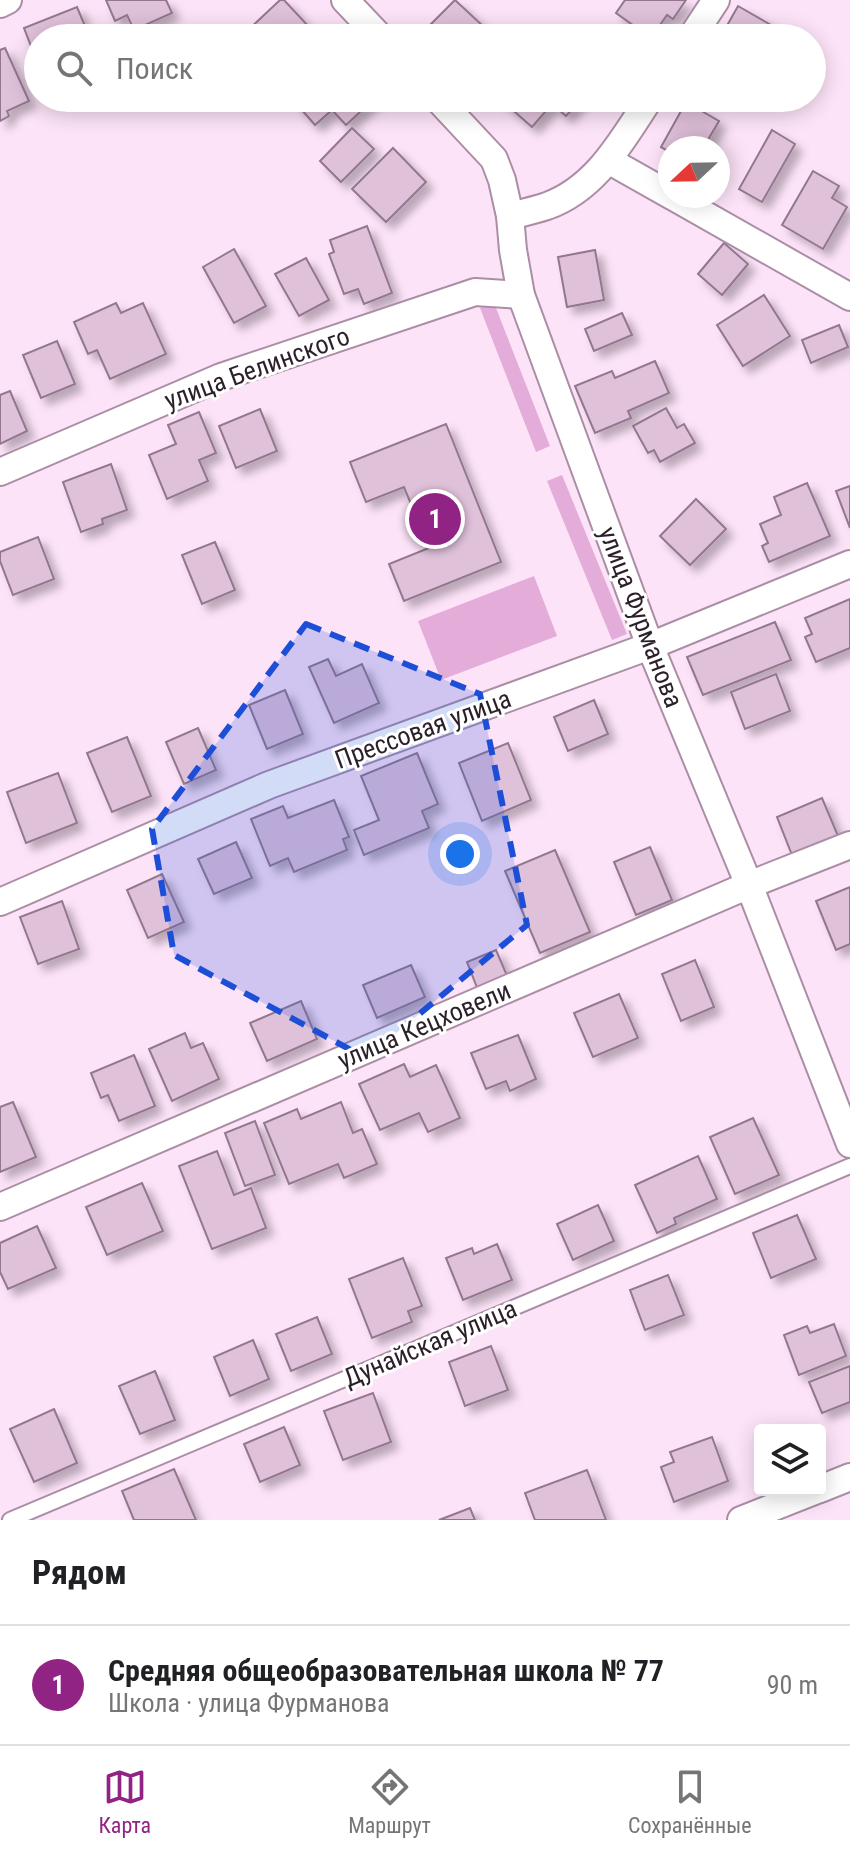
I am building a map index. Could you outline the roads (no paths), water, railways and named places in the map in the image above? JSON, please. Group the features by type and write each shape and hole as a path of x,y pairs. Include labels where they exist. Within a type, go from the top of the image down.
{"street":[{"path":"0,4 8,0"},
{"path":"345,0 368,24"},
{"path":"700,24 716,0"},
{"name":"улица Фурманова","path":"450,112 494,159 510,216 521,295 650,646 749,885 850,1144"},
{"path":"510,216 549,205 590,180 608,160 641,112"},
{"path":"608,160 658,189"},
{"path":"692,208 850,297"},
{"name":"улица Белинского","path":"0,472 235,372 475,292 521,295"},
{"name":"Прессовая улица","path":"0,902 269,785 650,646 850,564"},
{"name":"улица Кецховели","path":"0,1207 749,885 850,845"},
{"path":"826,1487 850,1477"},
{"path":"741,1520 803,1496"}],"lane":[{"name":"Дунайская улица","path":"10,1520 850,1166"}],"place":[{"name":"Средняя общеобразовательная школа № 77","path":"435,519"}]}
